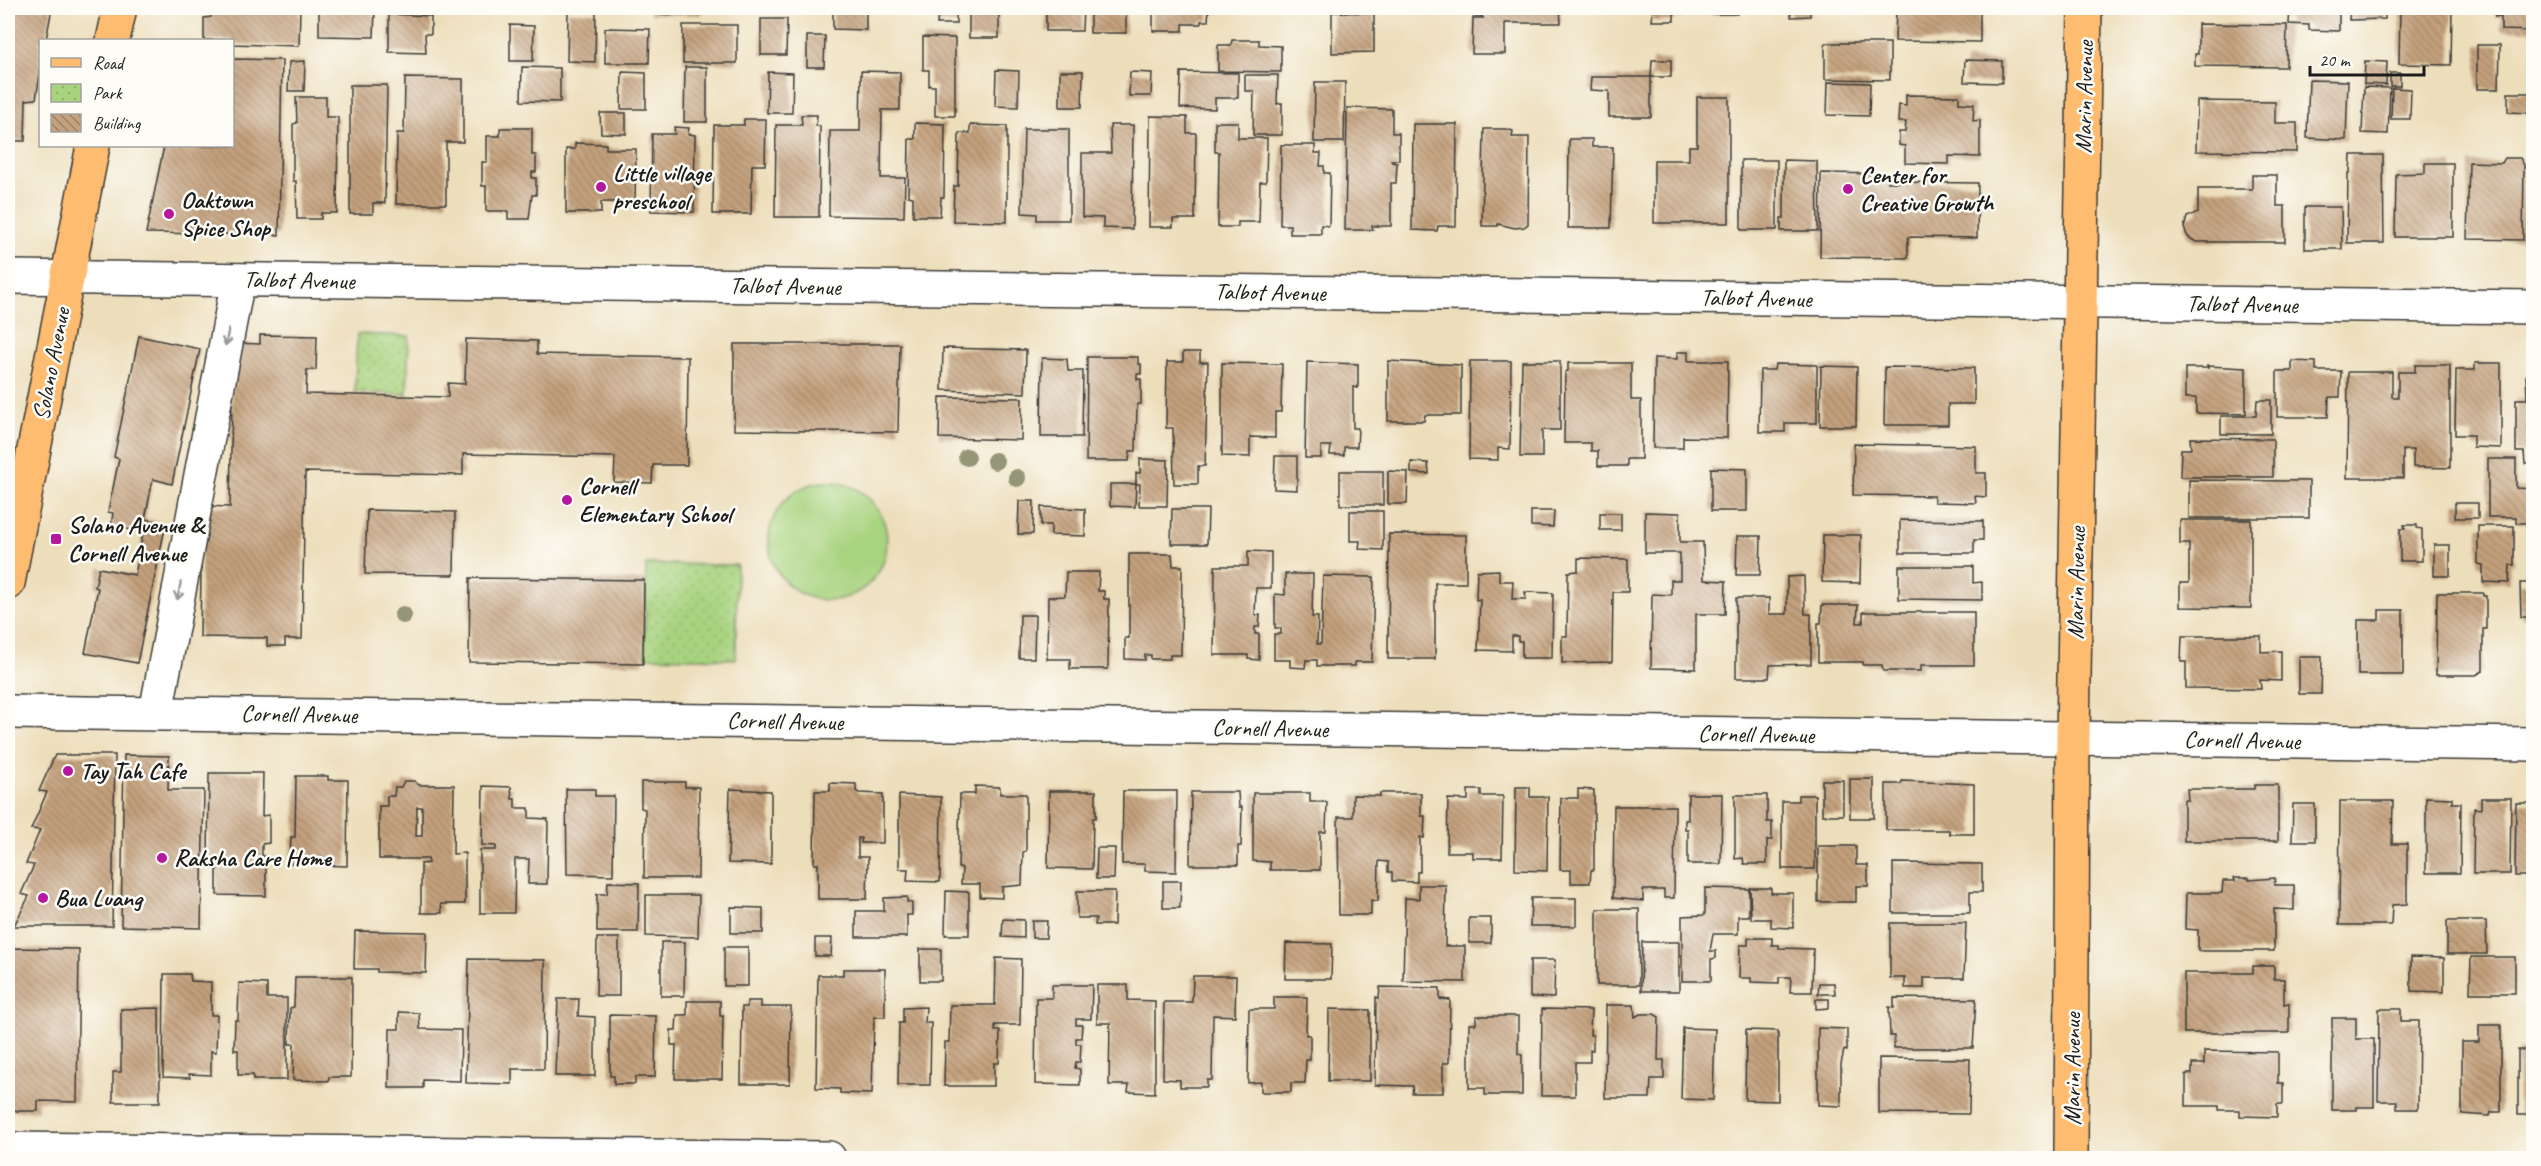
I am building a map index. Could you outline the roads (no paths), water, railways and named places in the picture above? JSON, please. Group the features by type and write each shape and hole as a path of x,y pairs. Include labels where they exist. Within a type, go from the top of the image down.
{"main road":[{"path":"113,39 120,8"},
{"name":"Marin Avenue","path":"2071,1158 2073,738 2085,8"},
{"name":"Solano Avenue","path":"8,583 93,147"}],"street":[{"name":"Talbot Avenue","path":"8,277 2534,307"},
{"path":"156,712 238,280"},
{"name":"Cornell Avenue","path":"8,712 156,712 2534,744"},
{"path":"8,1149 829,1158"}],"place":[{"name":"Little village preschool","path":"601,187"},
{"name":"Center for Creative Growth","path":"1848,189"},
{"name":"Oaktown Spice Shop","path":"169,214"},
{"name":"Cornell Elementary School","path":"567,500"},
{"name":"Solano Avenue & Cornell Avenue","path":"56,539"},
{"name":"Tay Tah Cafe","path":"68,771"},
{"name":"Raksha Care Home","path":"162,858"},
{"name":"Bua Luang","path":"43,898"}]}
